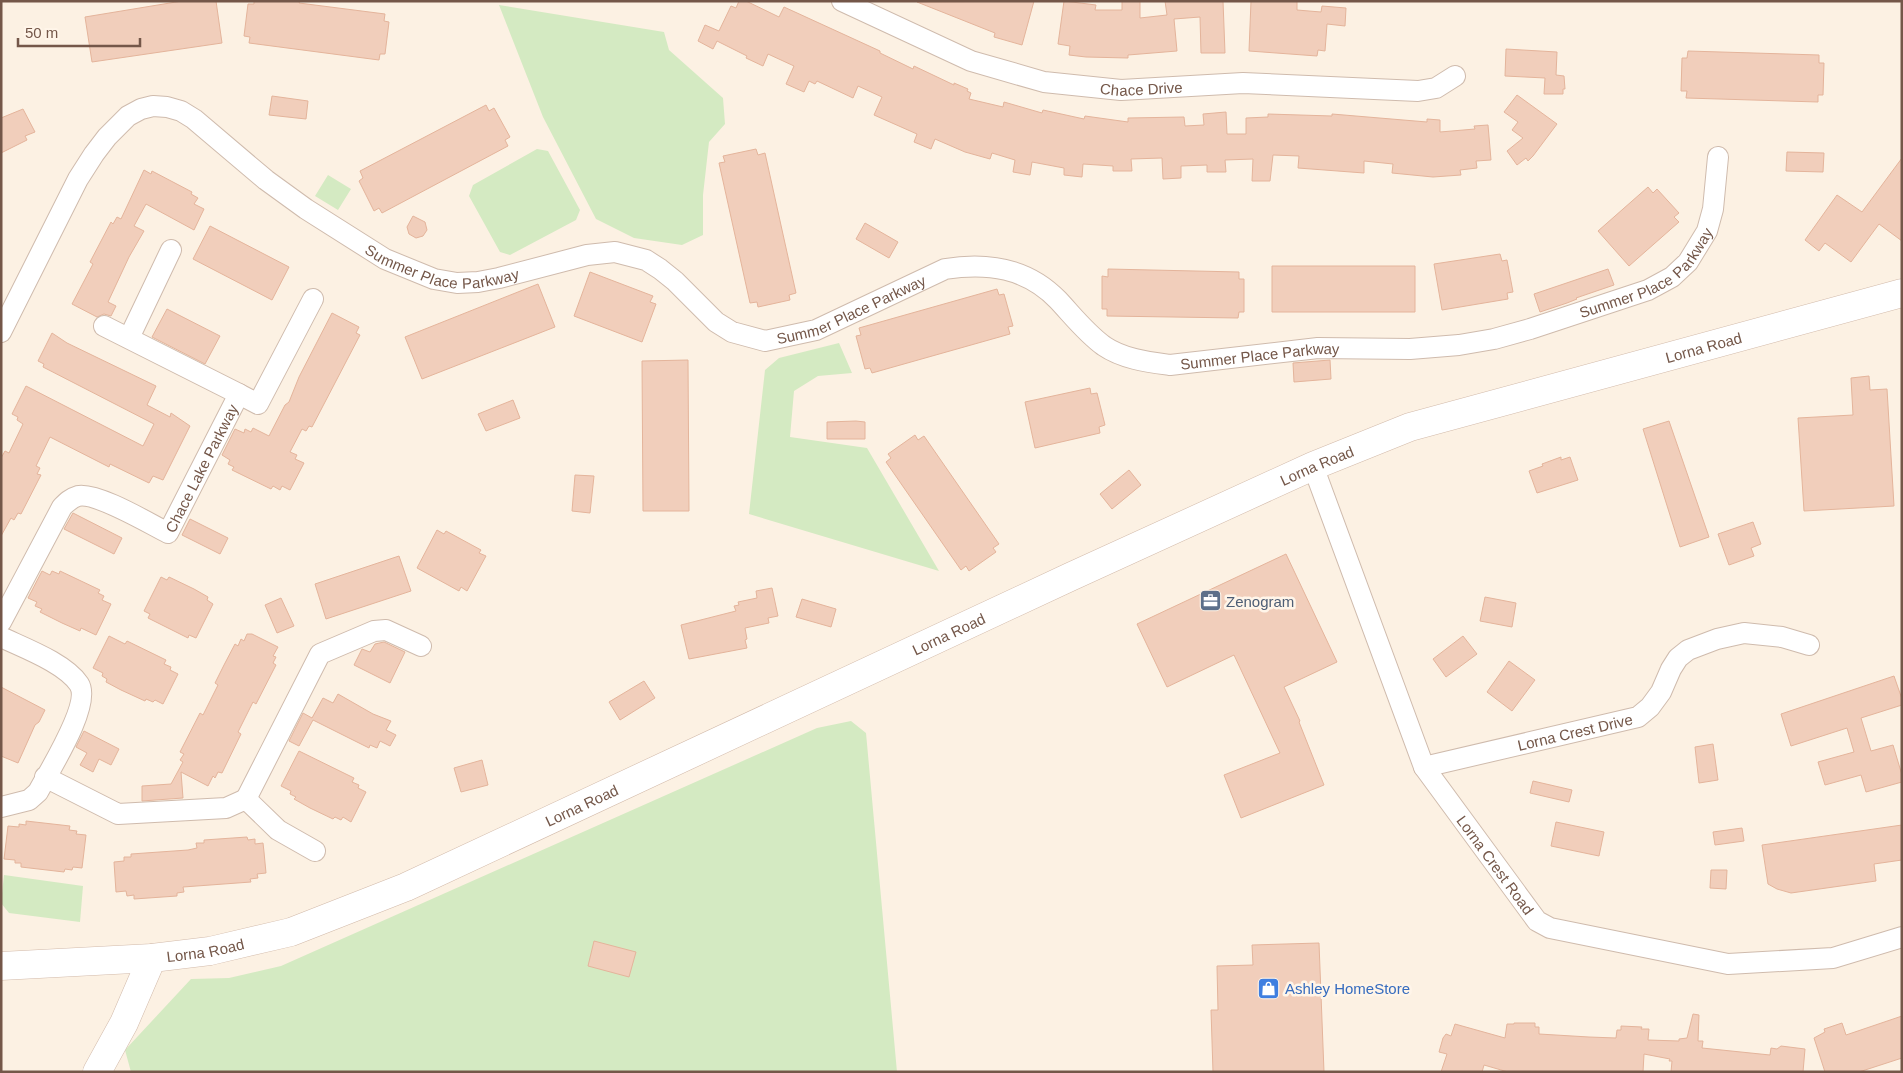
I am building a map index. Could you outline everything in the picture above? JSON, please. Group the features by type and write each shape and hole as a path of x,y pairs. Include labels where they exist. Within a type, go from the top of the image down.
{"street":[{"name":"Chace Drive","path":"842,1 971,61 1044,82 1083,87 1121,90 1243,82 1418,91 1436,88 1455,76"},
{"name":"Summer Place Parkway","path":"1,332 74,187 94,154 107,137 128,116 141,109 153,106 181,111 194,119 266,180 306,209 385,259 434,279 457,283 478,282 587,255 615,252 646,260 660,269 675,281 716,322 732,332 765,341 816,330 946,269 969,265 985,265 1025,276 1041,286 1057,299 1082,328 1106,347 1147,362 1170,365 1318,348 1410,349 1459,345 1494,339 1530,329 1648,290 1672,277 1688,262 1707,231 1714,209 1718,157"},
{"path":"129,338 171,250"},
{"name":"Lorna Road","path":"1,966 152,958 210,951 291,932 406,887 958,629 1313,466 1410,427 1902,293"},
{"name":"Chace Lake Parkway","path":"104,326 258,404 313,299"},
{"name":"Chace Lake Parkway","path":"1,622 62,507 70,499 80,495 91,496 107,502 168,534 239,394"},
{"name":"Lorna Crest Road","path":"1313,466 1424,767 1536,921 1550,928 1728,964 1833,958 1902,937"},
{"path":"45,777 118,814 226,808 246,799 320,654 374,631 386,630 421,646"},
{"name":"Lorna Crest Drive","path":"1424,767 1638,717 1650,707 1661,692 1678,658 1688,650 1717,640 1744,633 1782,637 1809,645"},
{"path":"1,636 56,664 68,673 80,685 82,697 77,717 38,792 29,800 1,807"},
{"path":"246,799 278,830 315,851"},
{"path":"97,1072 124,1023 152,958"}],"green space":[{"path":"499,5 664,32 669,50 723,98 725,124 709,142 703,195 703,235 682,245 634,238 596,219 543,117"},
{"path":"537,149 548,151 580,210 576,220 510,255 500,252 469,196 473,185"},
{"path":"328,175 351,189 338,210 315,196"},
{"path":"839,343 852,373 818,376 794,391 790,437 867,448 939,571 749,514 765,370 779,358"},
{"path":"851,721 866,733 897,1072 131,1072 125,1050 191,979 229,978 281,966 817,728"},
{"path":"4,875 83,886 80,922 9,913 1,903"}],"building":[{"path":"182,1 216,1 222,43 92,62 85,17"},
{"path":"254,1 300,1 299,3 385,14 384,21 389,22 385,54 380,54 379,60 249,43 250,37 244,36 248,4 254,4"},
{"path":"739,1 746,1 779,17 784,7 880,51 880,53 913,69 914,66 954,85 954,83 968,89 967,91 971,93 969,99 1003,107 1004,102 1042,113 1043,110 1084,119 1085,116 1128,122 1128,118 1184,117 1185,126 1204,125 1203,114 1226,112 1227,134 1246,134 1246,118 1268,117 1268,114 1332,116 1332,114 1427,122 1427,119 1440,120 1440,132 1475,129 1474,126 1488,125 1491,160 1476,161 1477,168 1460,170 1461,175 1433,177 1392,173 1393,164 1364,161 1364,173 1298,168 1299,156 1273,155 1270,181 1252,181 1253,159 1225,160 1226,172 1207,172 1207,165 1181,166 1181,178 1163,179 1162,158 1131,159 1132,171 1113,171 1113,166 1083,164 1082,177 1064,175 1064,168 1032,162 1030,175 1013,172 1015,160 992,153 990,159 965,152 935,139 931,149 914,142 917,134 874,115 882,97 858,86 853,98 817,81 815,84 809,81 804,92 786,84 794,66 768,54 763,66 717,41 713,49 698,41 705,25 719,31 731,6 736,8"},
{"path":"1034,1 1022,45 994,37 995,33 917,2"},
{"path":"1064,1 1096,5 1095,10 1122,10 1122,1 1140,1 1140,18 1167,15 1165,1 1223,1 1225,53 1201,53 1200,17 1174,19 1177,51 1128,55 1128,58 1069,55 1070,46 1058,44"},
{"path":"1251,1 1297,1 1297,10 1321,12 1322,6 1346,8 1345,26 1327,24 1325,51 1318,50 1317,56 1249,51"},
{"path":"1506,49 1557,52 1556,75 1564,76 1565,89 1563,89 1563,94 1544,94 1545,78 1505,76"},
{"path":"1688,51 1819,55 1819,63 1824,63 1823,95 1818,95 1818,102 1686,98 1687,91 1681,91 1682,58 1687,58"},
{"path":"1517,95 1557,124 1533,156 1528,161 1526,158 1517,165 1507,151 1523,138 1512,130 1518,122 1504,112"},
{"path":"272,96 308,101 306,119 269,115"},
{"path":"486,105 489,111 494,108 510,137 505,140 508,146 382,213 379,208 374,211 359,181 363,178 360,171"},
{"path":"23,109 35,132 25,136 27,140 1,153 1,118"},
{"path":"756,149 758,155 765,153 796,293 789,295 790,300 758,307 757,302 750,303 719,163 725,162 723,156"},
{"path":"1787,152 1824,153 1823,172 1786,171"},
{"path":"1902,158 1902,241 1879,224 1851,262 1825,243 1819,251 1805,240 1837,195 1862,212"},
{"path":"144,170 151,174 152,171 192,192 191,194 198,198 194,204 204,209 194,230 146,204 134,226 144,231 129,257 108,302 116,306 111,316 104,314 97,317 72,304 93,264 90,262 111,222 113,224 117,217 121,219"},
{"path":"1648,187 1653,193 1657,189 1679,213 1674,217 1679,222 1629,266 1598,231"},
{"path":"413,216 425,222 427,230 423,236 416,238 409,234 407,227"},
{"path":"865,223 898,242 889,258 856,239"},
{"path":"210,226 289,267 272,300 193,259"},
{"path":"1500,254 1502,261 1507,260 1513,292 1507,293 1508,299 1442,310 1434,264"},
{"path":"1272,266 1415,266 1415,312 1272,312"},
{"path":"1108,269 1239,272 1239,279 1244,279 1244,312 1239,312 1238,318 1107,316 1107,309 1102,309 1102,276 1108,277"},
{"path":"1608,269 1614,285 1540,312 1534,294"},
{"path":"590,272 653,296 650,302 656,304 642,342 574,316"},
{"path":"538,284 555,327 422,379 405,337"},
{"path":"997,289 999,295 1004,294 1013,326 1008,327 1010,334 872,373 870,368 865,369 856,336 861,335 859,328"},
{"path":"167,309 220,336 205,364 152,337"},
{"path":"332,313 359,327 356,333 360,335 312,427 309,426 306,431 302,429 290,452 297,455 295,459 304,463 290,490 282,486 280,490 273,486 271,489 232,470 234,467 228,464 230,460 222,455 235,429 244,433 245,429 251,432 253,428 269,436 285,405 289,402 299,377"},
{"path":"52,333 67,343 156,386 147,405 170,417 171,413 190,426 163,480 153,476 149,483 110,464 109,467 50,437 36,466 40,468 37,474 41,475 21,514 18,513 14,520 11,518 1,536 1,458 5,451 9,453 23,424 17,420 18,417 12,414 26,386 143,446 154,424 43,367 44,364 38,361"},
{"path":"688,360 689,511 643,511 642,361"},
{"path":"1330,360 1331,379 1294,382 1293,363"},
{"path":"1869,376 1870,390 1887,389 1894,506 1804,511 1798,418 1853,415 1851,378"},
{"path":"1090,388 1091,394 1097,393 1105,425 1099,427 1100,433 1035,448 1025,402"},
{"path":"513,400 520,418 486,431 478,414"},
{"path":"1669,421 1709,537 1680,547 1643,429"},
{"path":"827,422 865,422 865,439 827,439"},
{"path":"915,435 918,440 924,436 999,544 993,548 996,552 969,571 966,566 961,570 886,462 891,458 888,454"},
{"path":"1561,457 1561,460 1570,457 1578,480 1537,493 1529,471"},
{"path":"1129,470 1141,485 1112,509 1100,494"},
{"path":"575,475 594,476 590,513 572,511"},
{"path":"73,513 122,538 114,554 64,529"},
{"path":"190,519 228,538 220,554 182,535"},
{"path":"1753,522 1761,544 1751,548 1754,556 1729,565 1718,534"},
{"path":"437,530 444,534 446,531 481,550 479,553 486,556 467,591 461,587 459,591 417,568"},
{"path":"1286,554 1337,662 1284,687 1300,721 1324,785 1241,818 1224,775 1280,753 1234,655 1167,687 1137,624"},
{"path":"399,556 411,591 326,619 315,584"},
{"path":"42,571 50,575 52,571 59,574 60,571 100,590 98,593 104,596 102,600 111,604 96,635 81,628 80,631 40,612 42,609 35,606 37,602 28,598"},
{"path":"161,577 167,580 169,577 194,589 208,597 207,600 213,604 196,638 189,635 188,638 148,618 150,614 144,611"},
{"path":"772,588 778,616 768,618 769,623 745,628 747,648 689,659 681,625 736,611 734,606 739,605 738,602 757,598 756,591"},
{"path":"1485,597 1516,603 1512,627 1480,621"},
{"path":"281,598 294,626 277,633 265,605"},
{"path":"802,599 836,609 831,627 796,617"},
{"path":"247,634 252,634 278,647 273,656 276,657 273,663 276,665 256,704 253,702 238,732 241,734 222,773 218,772 215,778 213,776 208,786 181,772 183,798 142,801 142,786 171,784 183,762 180,760 184,754 180,752 200,713 203,715 218,685 215,683 224,665 235,644 238,646 241,639 244,641"},
{"path":"109,636 125,644 127,641 166,660 164,664 171,667 170,670 178,674 163,704 155,700 153,702 146,699 145,701 121,690 106,682 107,679 102,676 103,673 93,668"},
{"path":"1463,636 1477,654 1446,677 1433,659"},
{"path":"384,642 405,652 390,683 354,665 362,649 370,652 375,644"},
{"path":"1509,661 1535,680 1512,711 1487,692"},
{"path":"1894,676 1902,699 1902,705 1861,718 1871,751 1893,745 1902,775 1902,782 1866,792 1861,775 1825,785 1818,762 1854,752 1847,728 1791,746 1781,714"},
{"path":"644,681 655,698 620,720 609,702"},
{"path":"1,687 45,710 39,722 35,725 18,763 1,756"},
{"path":"338,694 373,714 391,721 386,730 396,735 390,746 380,741 377,748 370,745 369,748 313,720 299,746 289,741 303,713 312,718 323,698 333,703"},
{"path":"84,731 119,749 111,765 99,759 93,772 80,765 87,753 76,747"},
{"path":"1713,744 1718,780 1699,783 1695,747"},
{"path":"299,751 354,778 352,782 359,785 358,788 366,792 351,822 343,817 341,820 335,817 333,819 310,808 294,799 296,797 290,794 291,791 281,786"},
{"path":"482,760 488,785 461,792 454,768"},
{"path":"1533,781 1572,790 1569,802 1530,793"},
{"path":"26,821 70,826 69,830 77,831 76,834 86,835 82,868 73,867 72,870 65,869 64,872 21,867 21,863 15,863 15,860 4,859 8,826 19,827 19,824 26,825"},
{"path":"1556,822 1604,832 1599,856 1551,846"},
{"path":"1902,825 1902,860 1874,864 1876,881 1791,893 1768,884 1762,845"},
{"path":"1742,828 1744,841 1715,845 1713,832"},
{"path":"247,837 248,840 255,839 255,844 263,843 266,873 257,874 258,878 250,879 251,882 183,887 184,892 177,893 177,896 134,899 134,895 127,896 126,891 116,892 114,862 124,861 124,857 131,857 131,854 188,850 197,848 196,843 204,843 204,840"},
{"path":"1711,870 1727,870 1726,889 1710,888"},
{"path":"594,941 636,952 629,977 588,966"},
{"name":"Ashley HomeStore","path":"1319,943 1324,1072 1213,1072 1211,1010 1218,1010 1217,966 1253,965 1252,945"},
{"path":"1693,1014 1699,1015 1698,1041 1703,1041 1702,1048 1770,1055 1771,1048 1777,1049 1781,1046 1805,1049 1803,1072 1671,1072 1672,1061 1669,1061 1670,1059 1644,1054 1643,1072 1508,1072 1484,1065 1482,1072 1441,1072 1447,1054 1439,1052 1443,1038 1446,1034 1451,1036 1455,1024 1505,1038 1507,1024 1514,1023 1535,1023 1535,1027 1539,1027 1539,1034 1616,1038 1617,1030 1621,1030 1621,1026 1642,1027 1641,1029 1649,1029 1648,1040 1679,1041 1679,1039 1687,1038"},
{"path":"1902,1016 1902,1058 1859,1072 1825,1072 1814,1038 1825,1032 1824,1029 1842,1023 1846,1035"}],"place":[{"name":"Zenogram","path":"1210,601"},
{"name":"Ashley HomeStore","path":"1269,988"}]}
